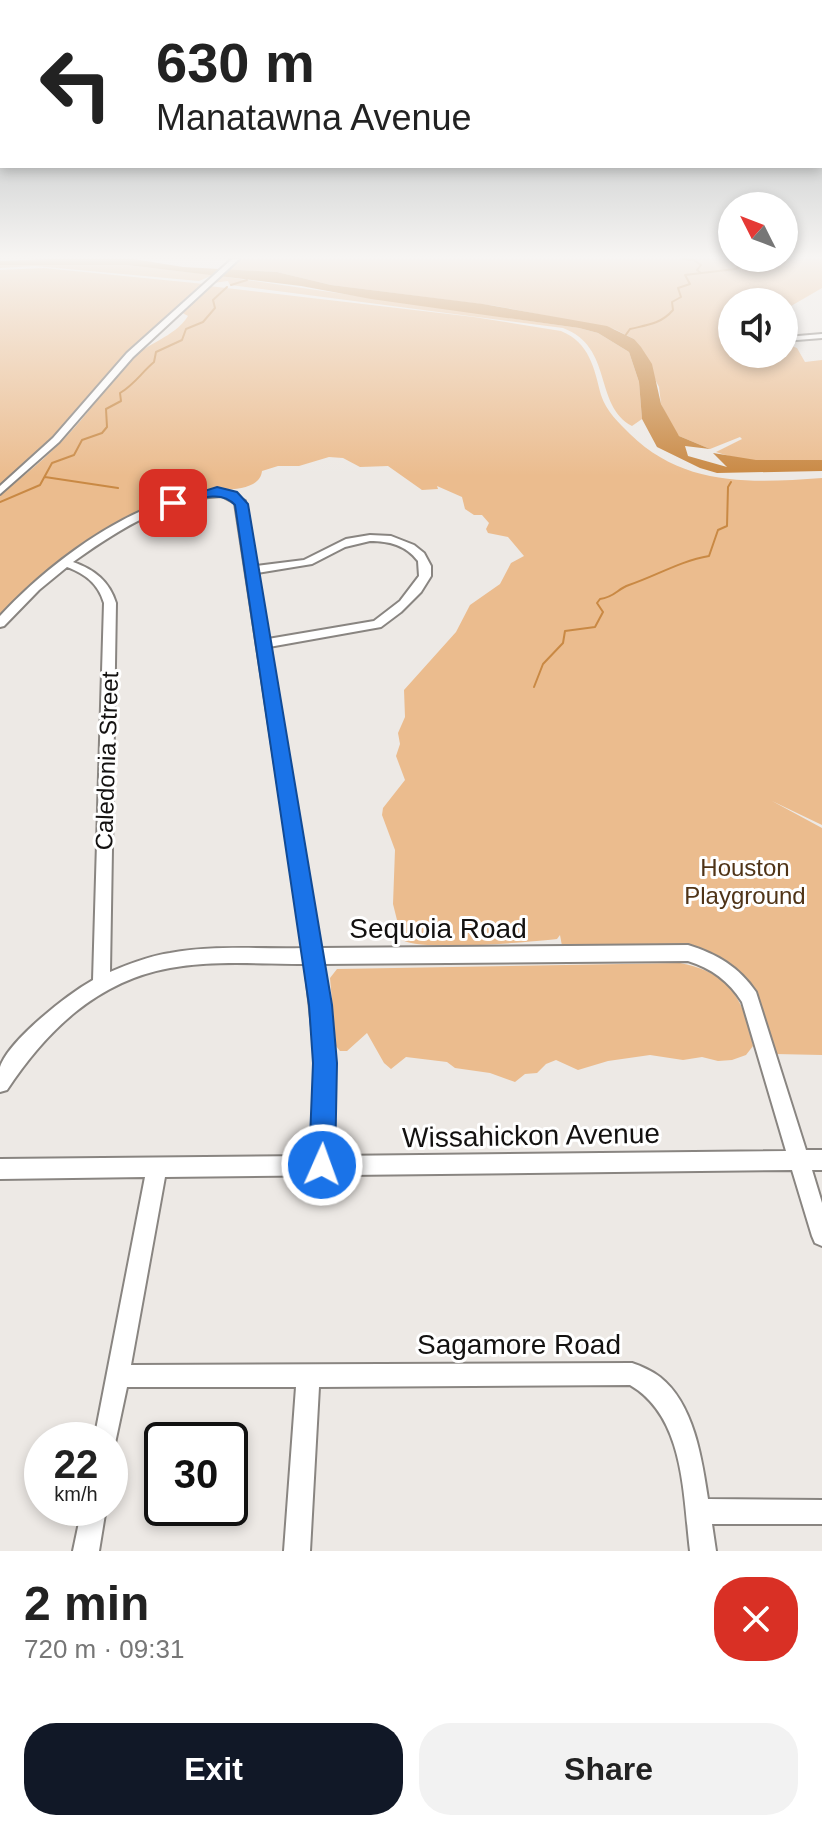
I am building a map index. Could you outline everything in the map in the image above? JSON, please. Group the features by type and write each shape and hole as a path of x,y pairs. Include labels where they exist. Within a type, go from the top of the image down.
{"street":[{"path":"0,491 62,434 130,355 155,331"},
{"path":"798,338 822,336"},
{"path":"0,623 34,588 66,563 104,537 165,507 199,494 225,492 236,496 242,504 313,955 325,1063 322,1165"},
{"path":"252,570 307,562 358,540 382,539 406,545 422,557 425,574 419,585 387,618 364,629 263,644"},
{"name":"Caledonia Street","path":"66,563 96,578 106,589 110,603 101,983"},
{"name":"Sequoia Road","path":"0,1083 8,1055 59,1012 101,983 145,965 174,959 677,952 700,956 728,972 743,988 755,1010 800,1160"},
{"path":"800,1160 822,1236"},
{"name":"Wissahickon Avenue","path":"0,1169 822,1160"},
{"path":"110,1422 157,1167"},
{"name":"Sagamore Road","path":"119,1376 619,1373 643,1378 663,1394 679,1421 703,1551"},
{"path":"297,1551 308,1375"},
{"path":"697,1511 822,1512"},
{"path":"86,1551 91,1526"}],"green space":[{"path":"0,331 157,331 52,438 0,488"},
{"name":"Houston Playground","path":"172,331 562,331 585,349 603,401 613,416 651,451 673,464 720,478 770,481 822,478 822,825 772,801 822,828 822,1055 775,1054 756,1004 740,977 729,965 696,947 562,946 560,935 557,939 477,945 414,944 402,940 393,904 395,850 382,815 383,808 405,780 396,756 400,744 398,733 405,717 404,690 456,632 470,605 500,584 511,563 524,556 508,537 488,533 489,523 482,515 474,515 465,509 462,497 437,486 438,489 422,490 388,466 360,467 343,458 329,457 299,466 278,466 262,471 259,479 242,488 186,494 135,518 64,561 0,616 0,495 64,439 137,355"},
{"path":"569,331 598,333 629,352 639,382 642,419 632,426 620,417 612,404 597,362 590,348"},
{"path":"619,331 718,331 718,368 798,368 798,350 805,362 822,360 822,460 783,462 741,458 716,452 742,439 740,437 710,449 679,436 661,404 659,387 634,339"},
{"path":"680,963 711,973 732,991 745,1015 753,1046 746,1055 718,1061 702,1057 683,1060 650,1055 608,1061 578,1070 556,1060 537,1073 525,1074 515,1082 490,1073 455,1068 447,1062 406,1057 391,1069 384,1063 367,1033 347,1051 340,1051 336,1046 330,978 337,969"}],"shaded area":[{"path":"592,331 618,331 634,339 641,347 652,364 661,404 679,436 710,449 685,446 688,456 727,467 713,453 756,460 822,460 822,471 717,473 657,447 642,419 639,382 629,352"}],"waterway":[{"path":"0,502 40,485 52,463 74,455 82,440 102,433 107,427 106,409 121,401 120,393 154,362 156,352 182,340 185,331"},
{"path":"625,336 628,331"},
{"path":"45,477 118,488"},
{"path":"534,687 543,664 563,643 565,631 595,627 603,612 597,603 600,599 678,565 709,556 718,530 727,526 728,487 731,482"}],"route":[{"path":"173,503 217,491 233,495 242,504 320,1005 325,1063 322,1165"}]}
